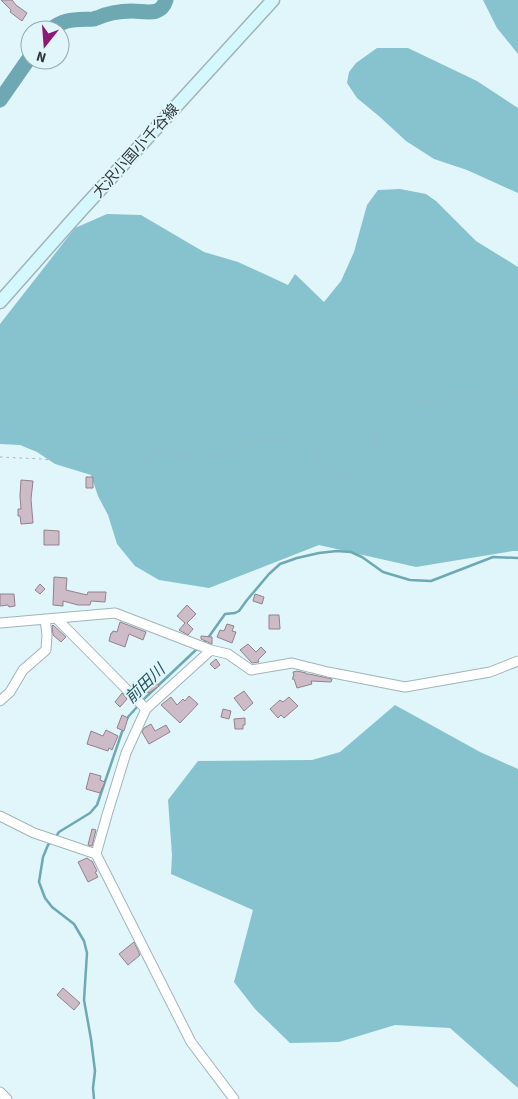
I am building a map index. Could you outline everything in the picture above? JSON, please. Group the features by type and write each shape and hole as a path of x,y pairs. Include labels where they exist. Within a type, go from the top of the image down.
{"main road":[{"name":"大沢小国小千谷線","path":"0,302 273,0"}],"street":[{"path":"0,623 115,614 211,650 228,654 251,670 292,663 405,687 490,672 518,660"},
{"path":"57,618 146,710"},
{"path":"0,701 10,692 24,670 46,650 45,619"},
{"path":"211,650 146,710 126,753 96,854 191,1042 234,1099"},
{"path":"0,816 34,833 96,854"},
{"path":"0,1092 7,1099"}],"path":[{"path":"0,457 79,463 89,460 100,466 112,479 128,483 148,455 160,450 168,450 198,458 210,457 259,441 297,437 311,442 326,474 346,478 354,470 375,440 377,433 386,420 398,410 419,400 436,402 490,392 502,394 518,393"}],"shaded area":[{"path":"483,0 518,0 518,54 497,28"},
{"path":"377,48 408,48 477,81 518,108 518,193 467,170 434,159 406,141 357,98 347,83 349,72 356,63"},
{"path":"400,189 426,194 436,201 476,241 518,267 518,551 416,567 319,545 209,588 159,580 135,566 117,544 108,515 98,496 91,475 55,464 37,452 20,445 0,444 0,324 75,228 107,214 141,215 204,252 238,262 288,285 295,274 324,302 341,281 354,252 367,205 378,190"},
{"path":"395,705 480,752 518,769 518,1088 450,1028 395,1025 339,1042 290,1043 255,1009 234,982 253,910 171,874 172,855 168,800 198,761 312,760 340,752"}],"building":[{"path":"1,0 12,0 27,13 21,20 10,12 11,10"},
{"path":"86,477 93,477 93,488 86,488"},
{"path":"21,480 33,481 31,499 33,523 21,524 20,516 18,516 18,509 21,509"},
{"path":"44,530 59,531 59,545 44,545"},
{"path":"54,577 67,578 66,590 87,595 88,592 106,592 105,602 91,601 90,605 78,605 63,601 63,606 53,605"},
{"path":"40,584 45,589 40,594 35,590"},
{"path":"0,594 14,594 15,606 0,606"},
{"path":"255,594 264,597 262,604 253,601"},
{"path":"187,605 196,614 187,623 193,629 188,635 179,630 185,623 177,616"},
{"path":"269,615 279,615 280,629 269,629"},
{"path":"120,622 146,632 143,640 129,634 125,647 109,641 111,633 113,631 117,632"},
{"path":"227,624 234,626 232,631 236,632 232,643 217,637 220,630 224,631"},
{"path":"53,625 66,637 61,642 53,635"},
{"path":"201,636 212,637 212,644 201,639"},
{"path":"248,644 256,652 261,647 266,652 258,660 259,662 252,663 240,650"},
{"path":"216,659 220,665 215,669 210,664"},
{"path":"297,671 332,679 331,682 311,681 312,684 297,688 294,679 292,679 294,676 293,672"},
{"path":"151,674 159,686 145,694 138,683"},
{"path":"244,691 253,703 244,711 234,698"},
{"path":"122,693 127,699 120,707 115,702"},
{"path":"189,696 198,704 180,723 161,705 171,697 177,705 183,699 185,701"},
{"path":"289,697 298,706 284,718 281,715 278,718 270,709 280,700 283,702"},
{"path":"223,709 231,711 229,719 221,717"},
{"path":"122,715 128,718 124,731 117,728"},
{"path":"245,718 243,729 235,729 234,719"},
{"path":"151,724 155,731 166,725 170,732 149,744 142,732 144,728"},
{"path":"106,730 118,736 112,750 109,748 108,751 87,744 91,731 103,736"},
{"path":"90,773 101,776 100,780 105,782 100,793 86,789"},
{"path":"92,829 96,830 92,846 88,845"},
{"path":"87,858 92,861 98,877 88,882 78,862"},
{"path":"134,942 140,955 128,965 119,954"},
{"path":"63,988 80,1003 74,1010 57,995"}],"waterway":[{"path":"70,20 94,19 123,11 152,12 160,9 166,0"},
{"path":"0,100 21,70"},
{"name":"前田川","path":"203,644 225,614 239,611 269,574 280,564 297,558 319,553 351,552 362,557 383,572 410,580 431,581 493,557 518,558"},
{"name":"前田川","path":"127,719 146,697 199,647"},
{"name":"前田川","path":"55,838 59,832 90,813 97,805 123,729"},
{"name":"前田川","path":"51,842 43,857 39,882 45,898 52,907 74,924 84,941 87,953 84,1000 95,1071 94,1099"}]}
